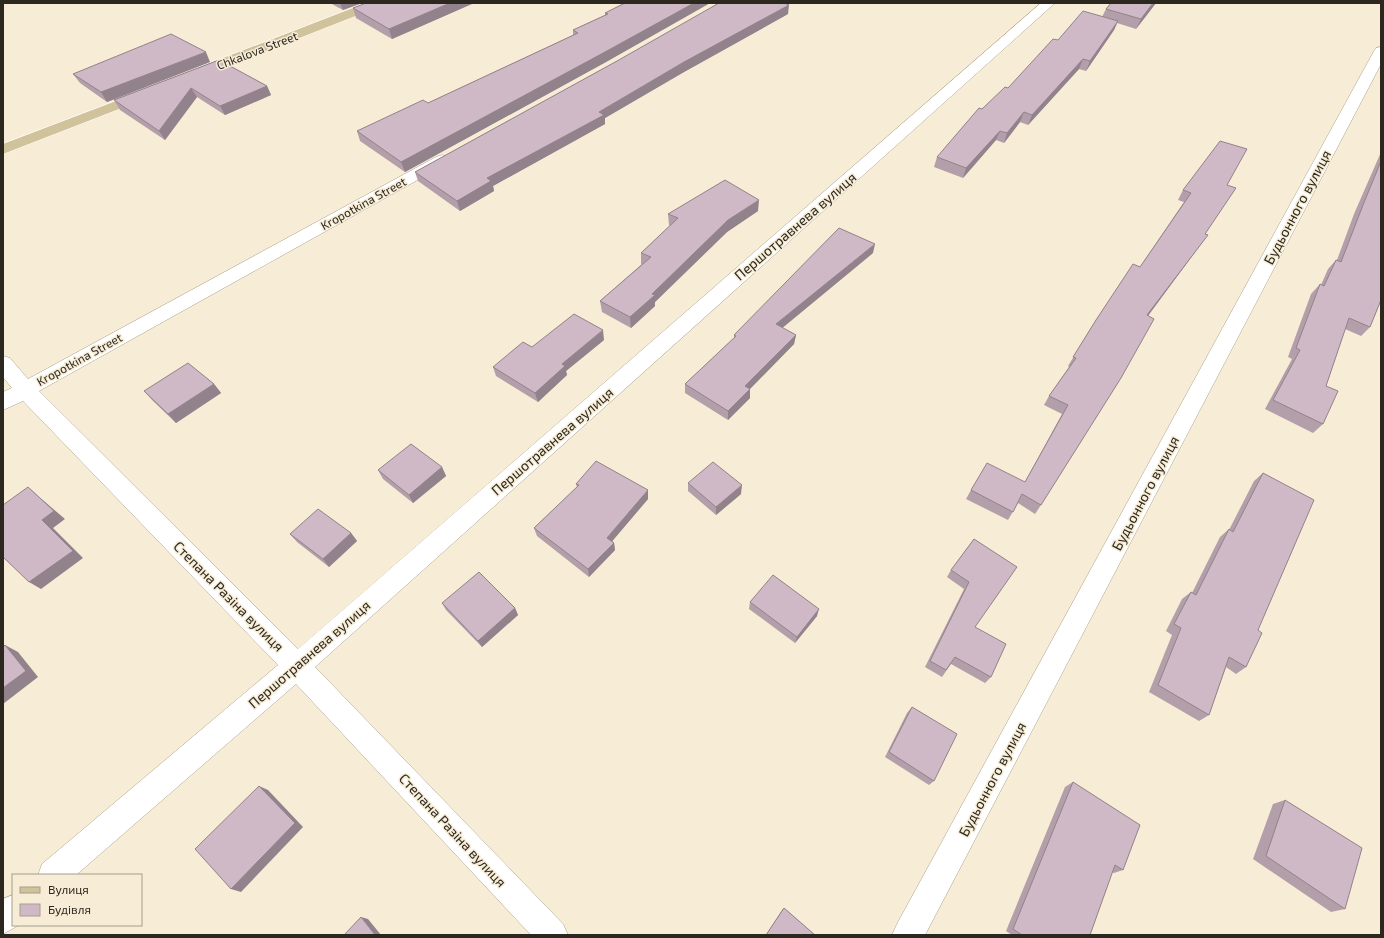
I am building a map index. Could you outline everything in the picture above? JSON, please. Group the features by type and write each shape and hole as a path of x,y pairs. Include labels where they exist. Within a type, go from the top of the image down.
{"main road":[{"name":"Chkalova Street","path":"186,77 377,3"},
{"path":"3,149 157,89"}],"street":[{"name":"Першотравнева вулиця","path":"54,874 297,666 1049,3"},
{"name":"Будьонного вулиця","path":"908,935 1381,51"},
{"name":"Kropotkina Street","path":"3,402 458,150"},
{"name":"Степана Разіна вулиця","path":"3,363 24,389 297,666 552,935"},
{"path":"3,918 12,911"}],"building":[{"path":"366,3 450,3 389,29 353,8"},
{"path":"625,3 694,3 401,162 357,131 423,100 428,103 578,33 573,30 608,14 605,13"},
{"path":"719,3 784,3 789,5 684,62 599,112 604,115 487,178 491,181 457,201 415,172 617,61"},
{"path":"1111,3 1153,3 1141,19 1106,9"},
{"path":"1083,11 1118,21 1090,61 1083,59 1032,115 1024,112 1007,133 1000,131 966,168 937,157 979,108 982,109 1005,87 1008,88 1053,39 1058,40"},
{"path":"171,34 206,52 101,92 73,74"},
{"path":"219,60 267,86 220,106 191,88 159,131 114,100"},
{"path":"1220,141 1247,149 1227,185 1236,188 1205,234 1208,235 1147,315 1154,319 1121,378 1041,505 1022,494 1013,512 971,490 987,463 1025,482 1068,405 1049,396 1076,358 1073,357 1133,264 1140,267 1191,193 1183,190"},
{"path":"1381,161 1381,300 1370,327 1349,318 1326,386 1338,391 1323,424 1273,400 1300,350 1296,348 1320,284 1324,286 1336,260 1341,262"},
{"path":"725,180 759,200 728,220 652,294 655,295 630,317 600,301 651,257 641,253 678,218 668,214"},
{"path":"839,228 875,244 776,324 796,335 745,386 750,389 728,411 685,384 736,336 734,335"},
{"path":"574,314 603,330 562,364 565,366 535,393 493,367 523,342 532,347"},
{"path":"188,363 214,384 168,414 144,391"},
{"path":"411,444 442,467 409,495 378,470"},
{"path":"596,461 648,490 607,538 614,543 588,569 534,528 579,485 576,484"},
{"path":"713,462 742,485 716,507 688,483"},
{"path":"1263,473 1314,500 1258,630 1262,633 1246,667 1229,657 1209,715 1158,685 1181,628 1174,624 1191,592 1196,595 1229,529 1233,532"},
{"path":"28,487 54,511 42,520 73,551 29,582 3,557 3,505"},
{"path":"318,509 351,533 323,559 290,534"},
{"path":"974,539 1017,567 975,627 1006,644 991,677 955,657 946,670 930,661 969,582 951,570"},
{"path":"479,572 515,608 478,641 442,603"},
{"path":"773,575 819,609 797,637 750,602"},
{"path":"5,645 26,671 3,688 3,647"},
{"path":"912,707 957,734 934,781 889,752"},
{"path":"1073,782 1140,825 1123,870 1115,865 1090,935 1022,935 1013,929"},
{"path":"259,786 295,823 231,889 195,849"},
{"path":"1285,800 1362,848 1345,909 1266,856"},
{"path":"784,908 815,935 766,935"},
{"path":"361,917 375,935 344,935"}]}
